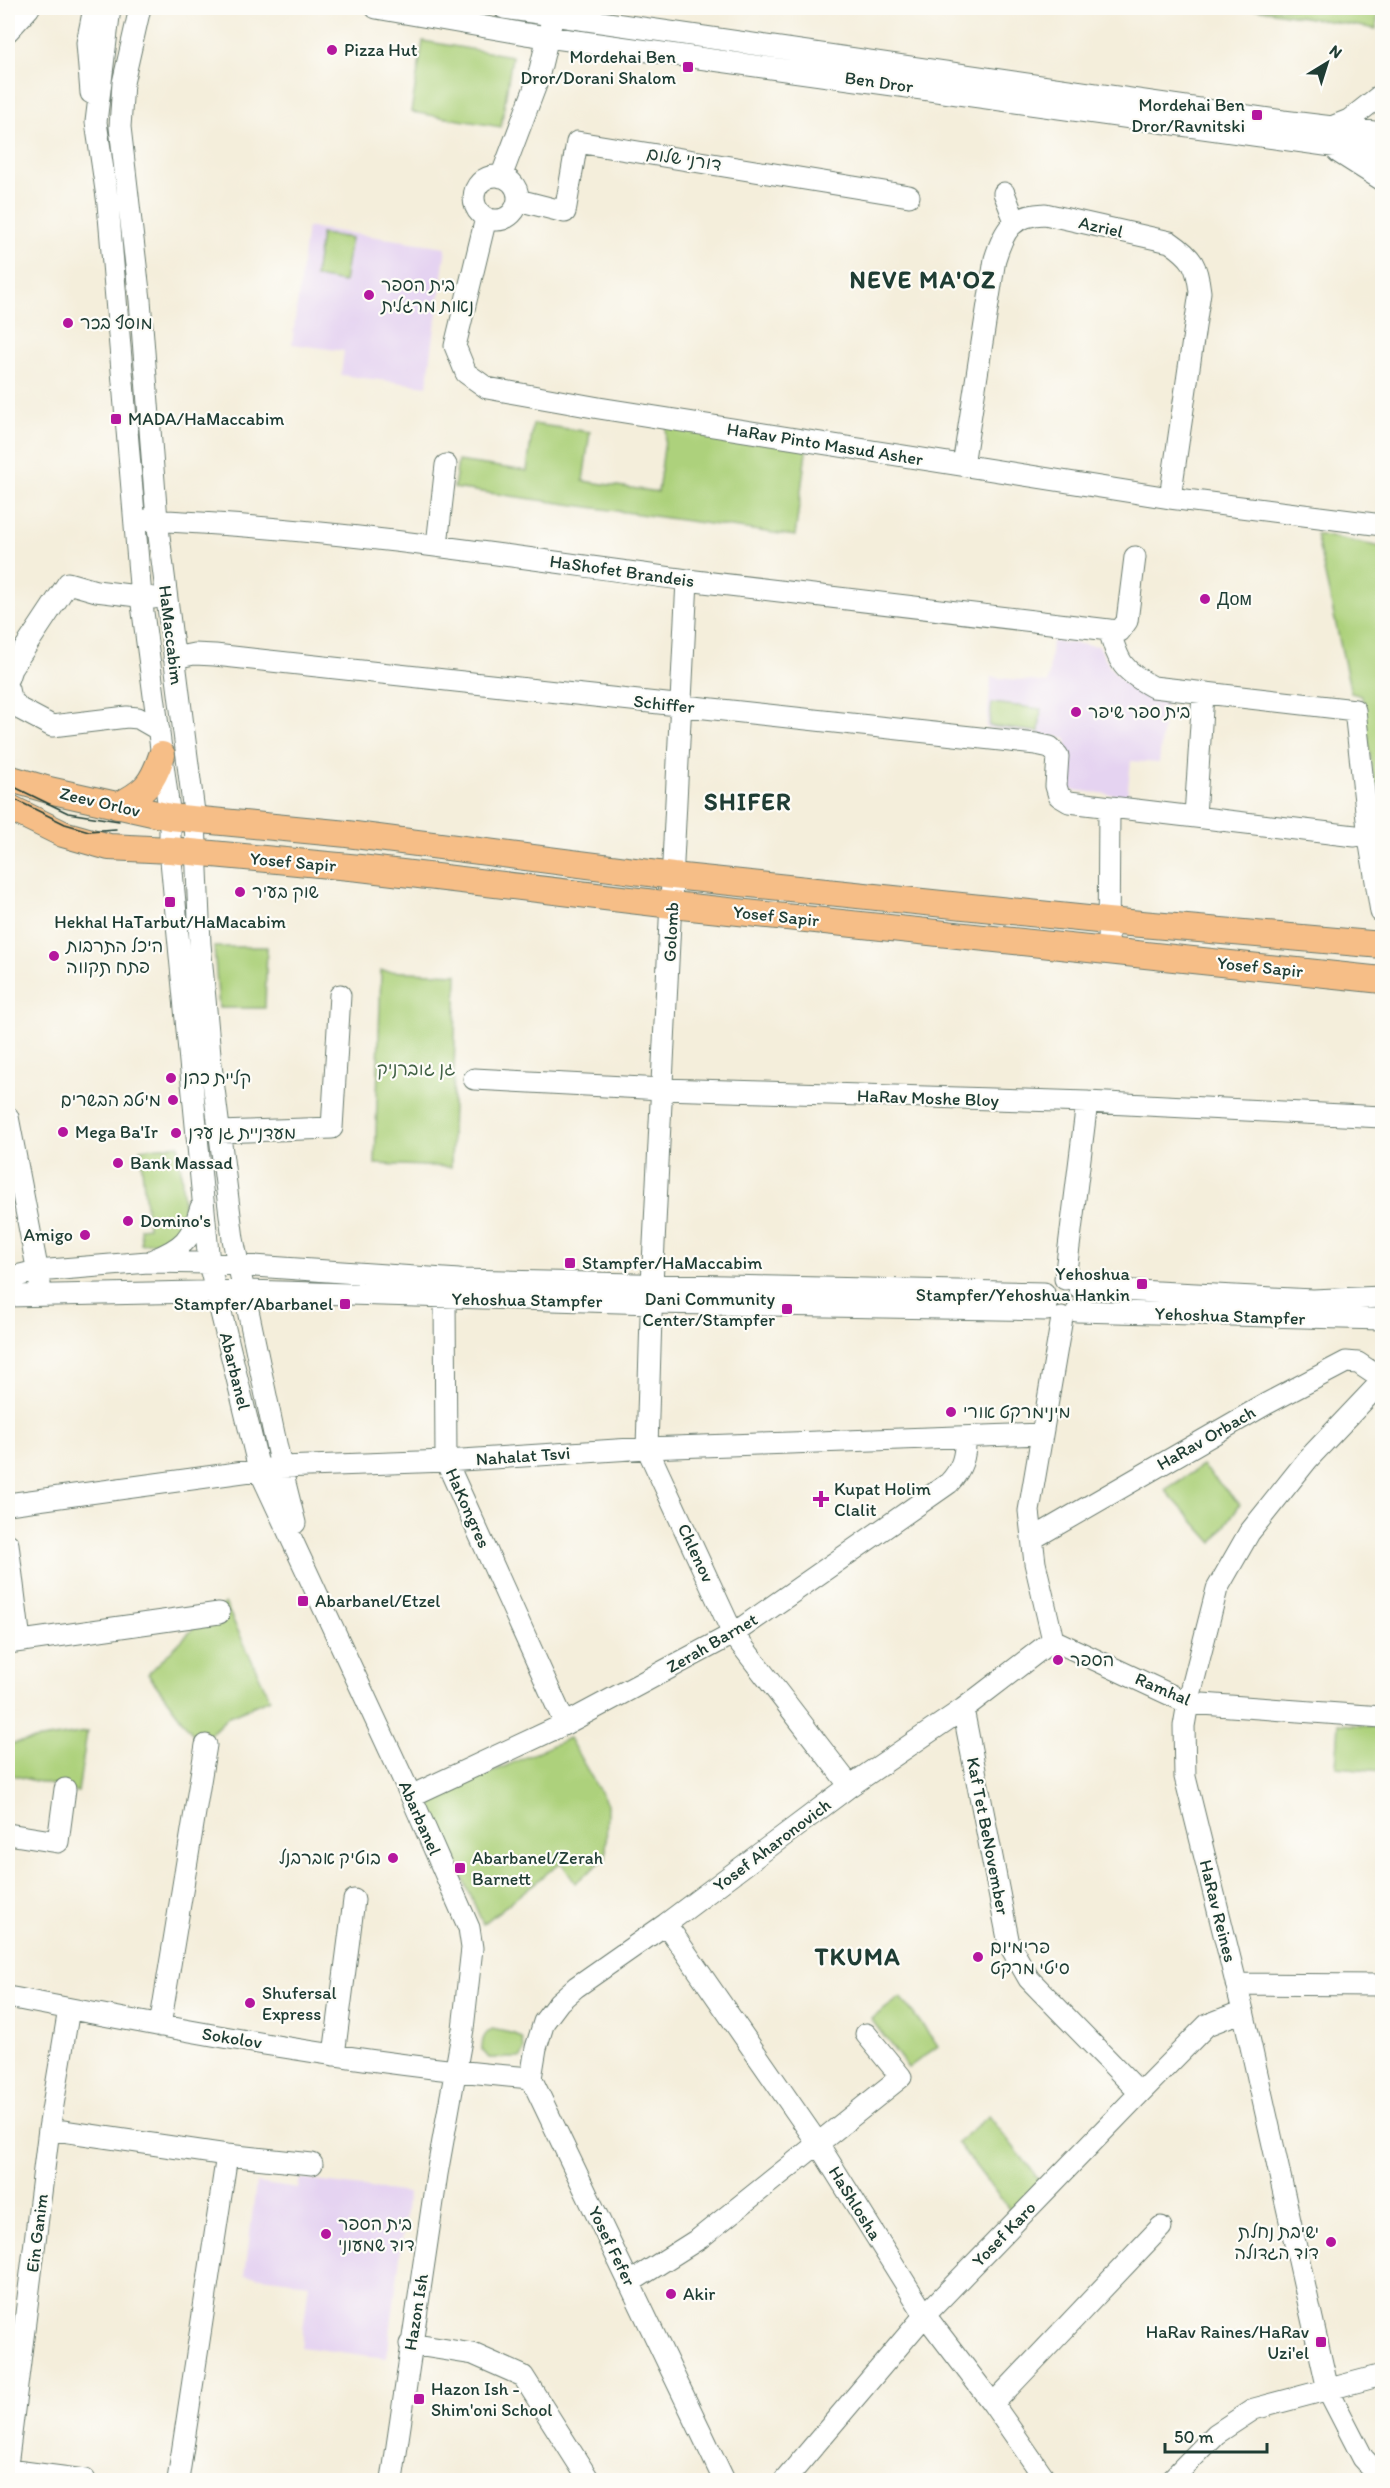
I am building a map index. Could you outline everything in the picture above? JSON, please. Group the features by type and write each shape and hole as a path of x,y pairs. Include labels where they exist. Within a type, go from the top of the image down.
{"main road":[{"path":"117,806 137,796 154,779 162,755"},
{"name":"Zeev Orlov","path":"8,778 117,806 182,819"},
{"name":"Zeev Orlov","path":"8,807 63,834 87,842 109,847 170,850"},
{"name":"Yosef Sapir","path":"182,819 347,834 673,876 1107,921 1383,945"},
{"name":"Yosef Sapir","path":"170,850 360,868 672,905 1383,980"}],"street":[{"path":"8,31 29,8"},
{"path":"94,8 87,52 96,122"},
{"name":"HaMaccabim","path":"110,8 96,122 108,204 141,597 162,755 182,819 196,853 203,986 219,1132 233,1239 239,1264"},
{"name":"Ben Dror","path":"375,8 526,34 550,29"},
{"name":"Ben Dror","path":"504,8 550,29 1328,136 1383,153"},
{"name":"HaMaccabim","path":"140,13 123,83 120,127 140,300 157,520 174,658 182,819 170,850 209,1263"},
{"path":"501,177 537,82 550,29"},
{"path":"1383,94 1328,136 1357,162 1383,180"},
{"name":"Ben Dror","path":"1328,136 1383,133"},
{"name":"דורני שלום","path":"518,200 565,212 577,142 909,195"},
{"path":"501,177 507,179 516,188 518,200 513,213 500,220 486,218 477,208 474,195 476,188 486,178 501,177"},
{"path":"963,465 995,259 1002,236 1015,222 1004,193"},
{"name":"Azriel","path":"1015,222 1029,214 1045,214 1170,242 1186,253 1197,268 1200,292 1170,498"},
{"name":"HaRav Pinto Masud Asher","path":"486,218 455,346 466,373 487,387 588,406 1170,498 1383,525"},
{"path":"437,545 446,465"},
{"name":"HaShofet Brandeis","path":"133,519 225,523 437,545 687,580 1109,630"},
{"name":"HaRav Pinto Masud Asher","path":"1349,522 1383,531"},
{"path":"1135,557 1127,621 1120,631 1109,630 1118,659 1133,676 1153,687 1355,710 1369,838 1381,912"},
{"name":"Golomb","path":"652,1293 687,580"},
{"path":"8,678 68,583 96,591 166,600"},
{"name":"Schiffer","path":"174,658 194,654 215,655 1050,747 1058,756 1056,786 1059,796 1069,801 1109,807"},
{"path":"8,689 10,698 20,710 52,726 127,717 138,718 159,730"},
{"path":"1195,816 1203,694"},
{"path":"1108,952 1109,807 1355,836"},
{"path":"219,1132 332,1128 340,995"},
{"name":"HaRav Moshe Bloy","path":"474,1079 662,1089 1087,1102 1383,1117"},
{"path":"1058,1308 1082,1298 1072,1284 1087,1102"},
{"path":"8,1127 43,1295"},
{"path":"148,1262 173,1252 188,1239 195,1228 203,1201"},
{"name":"Yehoshua Stampfer","path":"8,1278 37,1271 148,1262 209,1263 652,1293 1382,1319"},
{"name":"Abarbanel","path":"209,1263 259,1469 411,1796 469,1928 472,1948 470,1975 457,2072"},
{"name":"Abarbanel","path":"239,1264 280,1467 309,1576"},
{"path":"445,1298 459,1280"},
{"path":"1053,1640 1032,1539 1029,1510 1058,1308 1052,1282 1072,1284"},
{"name":"Yehoshua Stampfer","path":"1072,1284 1313,1300 1383,1297"},
{"name":"Yehoshua Stampfer","path":"8,1296 244,1291 445,1298 652,1293"},
{"name":"Chlenov","path":"652,1293 647,1448 733,1634 850,1786"},
{"name":"HaKongres","path":"445,1298 447,1461 565,1724"},
{"name":"HaRav Orbach","path":"1032,1539 1266,1404 1347,1362 1358,1363 1383,1380"},
{"name":"HaRav Reines","path":"1383,1380 1308,1459 1249,1533 1217,1589 1184,1726 1185,1777 1243,2011 1328,2390 1363,2458 1383,2478"},
{"name":"Nahalat Tsvi","path":"8,1504 280,1467 447,1461 647,1448 1041,1434"},
{"name":"Zerah Barnet","path":"411,1796 565,1724 733,1634 949,1483 958,1474 964,1462 965,1437"},
{"path":"8,1544 14,1642 219,1613"},
{"name":"Ramhal","path":"1053,1640 1188,1703 1383,1717"},
{"name":"Yosef Aharonovich","path":"531,2078 536,2048 544,2022 559,2002 576,1987 666,1924 850,1786 963,1709 1053,1640"},
{"name":"Kaf Tet BeNovember","path":"963,1709 1009,1944 1029,1979 1140,2093"},
{"path":"160,2026 206,1744"},
{"path":"8,1834 58,1842 66,1789"},
{"path":"334,2055 354,1900"},
{"name":"HaShlosha","path":"666,1924 817,2142 925,2315 993,2404 1038,2477"},
{"path":"1236,1984 1383,1985"},
{"name":"Sokolov","path":"8,1997 160,2026 334,2055 457,2072"},
{"name":"Ein Ganim","path":"8,2458 49,2129 69,2009"},
{"name":"Yosef Karo","path":"784,2481 925,2315 1140,2093 1207,2025 1243,2011"},
{"path":"629,2283 700,2238 901,2077 866,2034"},
{"path":"457,2072 531,2078"},
{"name":"Hazon Ish","path":"392,2481 410,2344 437,2174 457,2072"},
{"name":"Yosef Fefer","path":"531,2078 724,2481"},
{"path":"49,2129 312,2164"},
{"path":"178,2481 227,2154"},
{"path":"993,2404 1161,2226"},
{"path":"410,2344 473,2354 523,2376 588,2481"},
{"path":"1172,2481 1216,2434 1254,2409 1383,2375"},
{"path":"8,2470 85,2481"}],"shaded area":[{"name":"בית הספר נאות מרגלית","path":"307,227 446,247 427,386 341,375 344,351 292,344"},
{"name":"בית ספר שיפר","path":"1052,641 1099,646 1109,666 1125,684 1140,693 1166,696 1159,763 1131,761 1127,796 1063,789 1067,738 986,728 991,677 1048,683"},
{"name":"בית הספר דוד שמעוני","path":"300,2179 408,2193 387,2358 301,2347 309,2283 245,2275 256,2183 298,2189"}],"green space":[{"path":"1250,8 1379,8 1376,29"},
{"path":"423,41 512,56 501,127 411,112"},
{"path":"321,234 351,238 344,282 315,277"},
{"path":"533,424 590,432 583,481 658,492 667,425 807,445 795,536 454,488 458,461 527,471"},
{"path":"1316,534 1382,547 1382,842 1362,696 1351,693"},
{"path":"992,703 1041,709 1039,732 989,726"},
{"path":"214,947 267,947 265,1008 219,1008"},
{"name":"גן גוברניק","path":"381,971 457,974 451,1167 375,1164"},
{"path":"179,1145 184,1209 181,1229 166,1241 141,1244 140,1228 148,1227 140,1149"},
{"path":"1202,1466 1240,1504 1213,1543 1165,1490"},
{"path":"225,1603 270,1699 229,1716 200,1744 148,1674 194,1628"},
{"path":"1339,1724 1382,1727 1382,1771 1336,1767"},
{"path":"87,1732 78,1792 8,1774 8,1744"},
{"path":"569,1738 607,1804 606,1858 575,1883 561,1862 483,1924 429,1800"},
{"path":"901,1997 938,2046 908,2068 871,2019"},
{"path":"492,2029 515,2034 523,2040 524,2050 521,2058 489,2058 482,2050 482,2043"},
{"path":"989,2116 1042,2183 1012,2213 957,2142"}],"tram line":[{"path":"8,784 68,813 119,821"},
{"path":"8,796 65,824 89,831 116,829"}],"place":[{"name":"Pizza Hut","path":"332,50"},
{"name":"Mordehai Ben Dror/Dorani Shalom","path":"688,67"},
{"name":"Mordehai Ben Dror/Ravnitski","path":"1257,115"},
{"name":"בית הספר נאות מרגלית","path":"369,295"},
{"name":"מוסף בכר","path":"68,323"},
{"name":"MADA/HaMaccabim","path":"116,419"},
{"name":"Дом","path":"1205,599"},
{"name":"בית ספר שיפר","path":"1076,712"},
{"name":"שוק בעיר","path":"240,892"},
{"name":"Hekhal HaTarbut/HaMacabim","path":"170,902"},
{"name":"היכל התרבות פתח תקווה","path":"54,956"},
{"name":"קליית כהן","path":"171,1078"},
{"name":"מיטב הבשרים","path":"173,1100"},
{"name":"Mega Ba'Ir","path":"63,1132"},
{"name":"מעדניית גן עדן","path":"176,1133"},
{"name":"Bank Massad","path":"118,1163"},
{"name":"Domino's","path":"128,1221"},
{"name":"Amigo","path":"85,1235"},
{"name":"Stampfer/HaMaccabim","path":"570,1263"},
{"name":"Yehoshua Stampfer/Yehoshua Hankin","path":"1142,1284"},
{"name":"Stampfer/Abarbanel","path":"345,1304"},
{"name":"Dani Community Center/Stampfer","path":"787,1309"},
{"name":"מינימרקט אורי","path":"951,1412"},
{"name":"Kupat Holim Clalit","path":"821,1499"},
{"name":"Abarbanel/Etzel","path":"303,1601"},
{"name":"הספר","path":"1058,1660"},
{"name":"בוטיק אברבנל","path":"393,1858"},
{"name":"Abarbanel/Zerah Barnett","path":"460,1868"},
{"name":"פרימיום סיטי מרקט","path":"978,1957"},
{"name":"Shufersal Express","path":"250,2003"},
{"name":"בית הספר דוד שמעוני","path":"326,2234"},
{"name":"ישיבת נחלת דוד הגדולה","path":"1331,2242"},
{"name":"Akir","path":"671,2294"},
{"name":"HaRav Raines/HaRav Uzi'el","path":"1321,2342"},
{"name":"Hazon Ish - Shim'oni School","path":"419,2399"}],"district":[{"name":"NEVE MA'OZ","path":"923,280"},
{"name":"SHIFER","path":"748,802"},
{"name":"TKUMA","path":"858,1957"}]}
